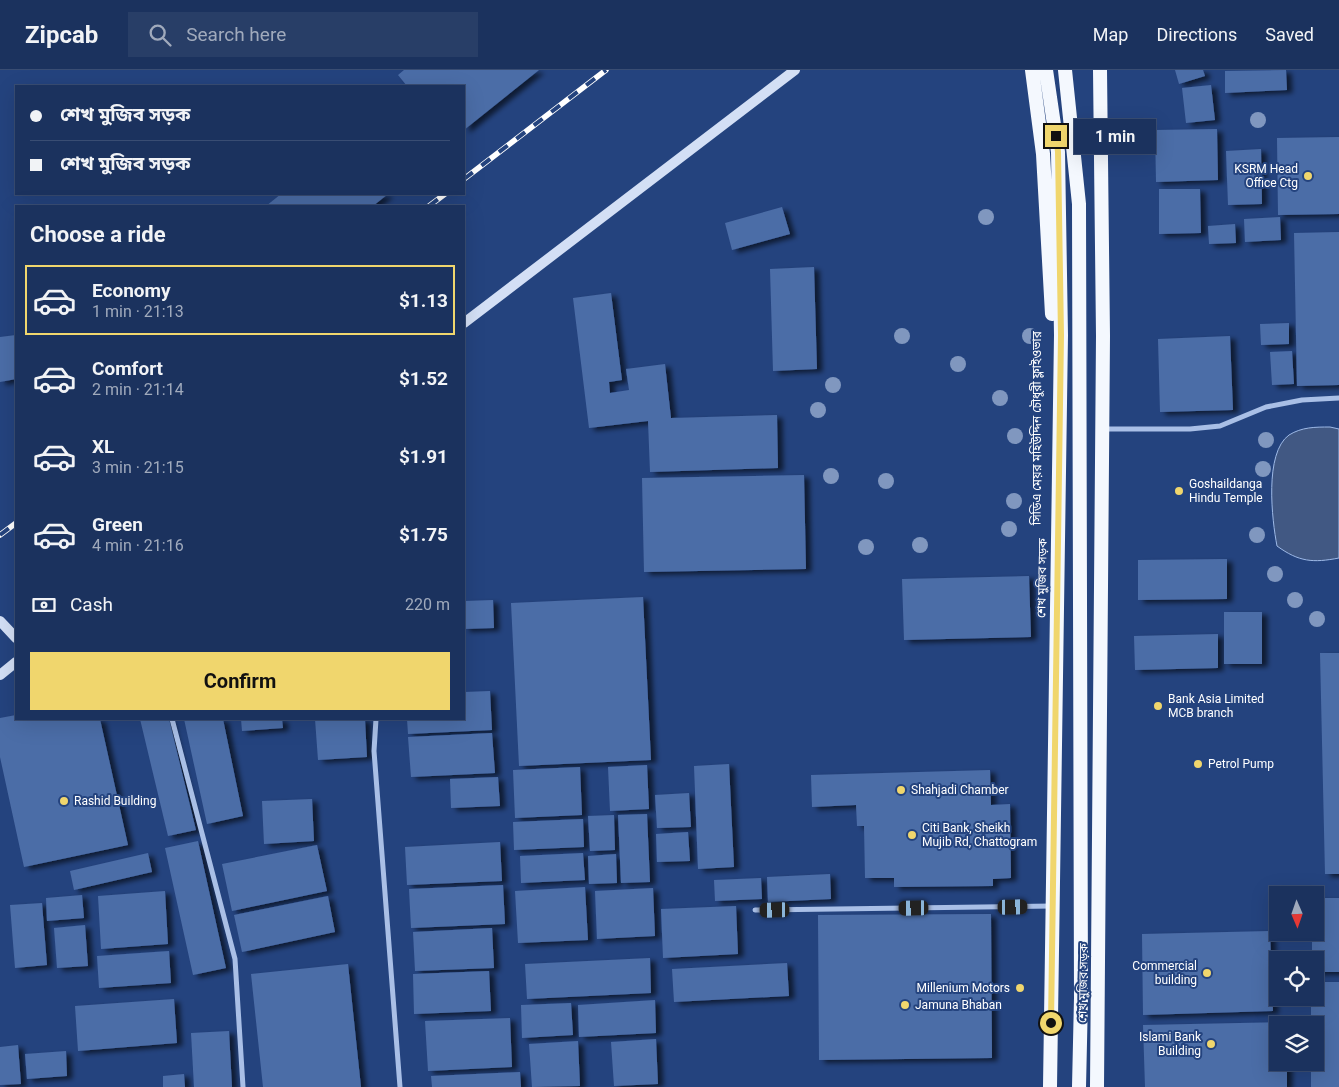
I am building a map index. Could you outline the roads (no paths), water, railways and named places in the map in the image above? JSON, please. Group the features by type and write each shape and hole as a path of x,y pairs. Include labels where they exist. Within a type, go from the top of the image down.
{"highway":[{"name":"সিডিএ মেয়র মহিউদ্দিন চৌধুরী ফ্লাইওভার","path":"1032,70 1043,154 1054,349 1044,1087"},
{"name":"শেখ মুজিব সড়ক","path":"1046,70 1058,152 1061,335 1050,1087"},
{"path":"1065,70 1080,204 1081,998 1078,1087"},
{"name":"শেখ মুজিব সড়ক","path":"1096,1087 1102,430 1100,70"}],"main road":[{"path":"465,322 795,70"},
{"path":"0,621 15,637"},
{"path":"0,675 15,663"}],"street":[{"path":"1102,430 1190,429 1220,426 1266,407 1302,400 1339,398"},
{"path":"172,720 235,959 243,1087"},
{"path":"376,720 374,751 400,1087"},
{"path":"755,910 1053,906"}],"water":[{"path":"1314,427 1339,429 1339,558 1306,560 1292,555 1277,546 1272,504 1273,471 1281,444 1289,435"}],"railway":[{"path":"465,178 606,70"},
{"path":"430,205 444,195"},
{"path":"0,535 15,524"}],"place":[{"name":"KSRM Head Office Ctg","path":"1308,176"},
{"name":"Goshaildanga Hindu Temple","path":"1179,491"},
{"name":"Bank Asia Limited MCB branch","path":"1158,706"},
{"name":"Petrol Pump","path":"1198,764"},
{"name":"Shahjadi Chamber","path":"901,790"},
{"name":"Rashid Building","path":"64,801"},
{"name":"Citi Bank, Sheikh Mujib Rd, Chattogram","path":"912,835"},
{"name":"Commercial building","path":"1207,973"},
{"name":"Millenium Motors","path":"1020,988"},
{"name":"Jamuna Bhaban","path":"905,1005"},
{"name":"Islami Bank Building","path":"1211,1044"}]}
